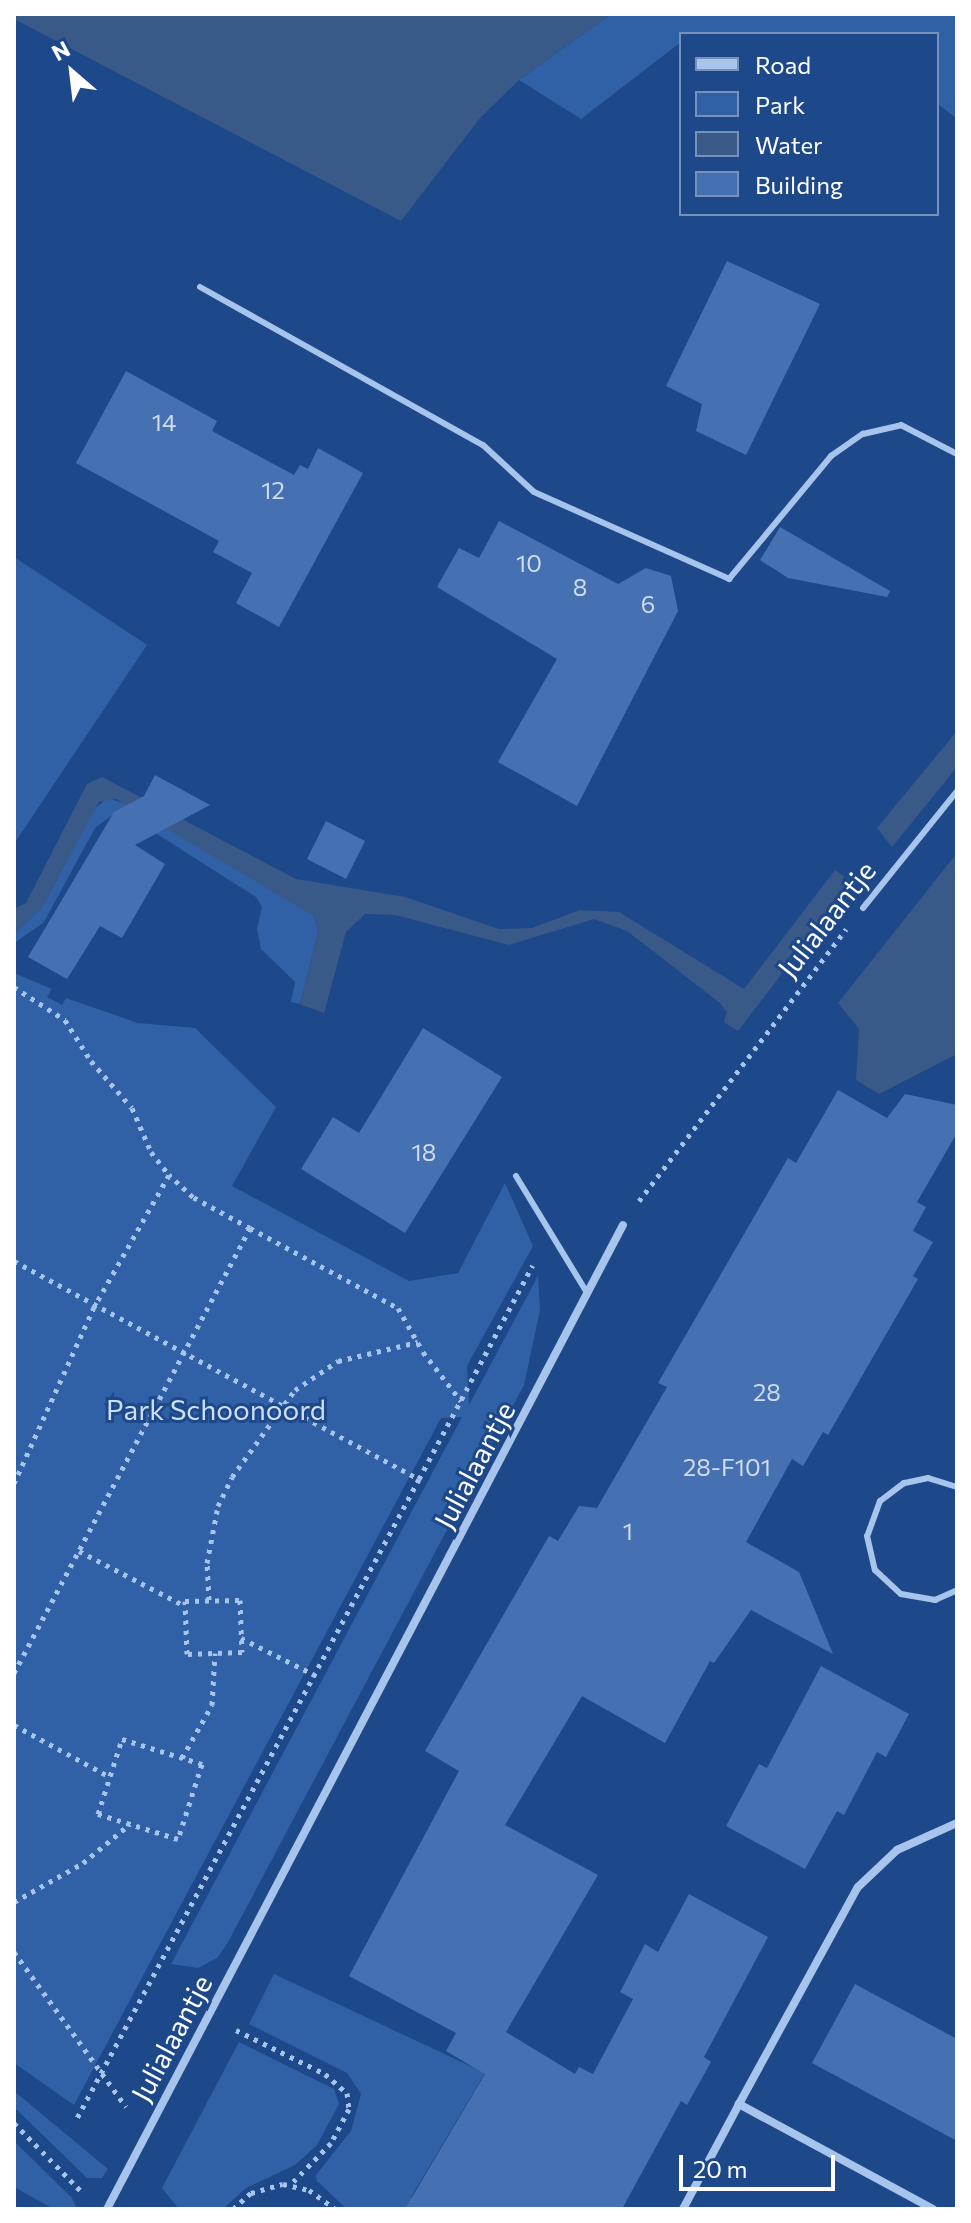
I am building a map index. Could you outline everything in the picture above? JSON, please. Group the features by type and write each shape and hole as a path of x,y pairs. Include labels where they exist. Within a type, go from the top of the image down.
{"street":[{"name":"Julialaantje","path":"107,2209 623,1225"},
{"path":"683,2209 858,1887 897,1850 957,1823"},
{"path":"739,2104 933,2209"}],"lane":[{"path":"200,287 483,445 534,492 729,579 831,456 863,434 901,425 957,454"},
{"name":"Julialaantje","path":"863,908 957,791"},
{"path":"516,1176 587,1293"},
{"path":"957,1487 928,1478 904,1483 880,1501 867,1536 875,1570 901,1594 935,1600 957,1590"}],"path":[{"name":"Julialaantje","path":"623,1225 721,1088 863,908"},
{"path":"14,987 65,1020 91,1061 132,1108 151,1152 169,1175 193,1197 398,1308 418,1342 461,1401"},
{"path":"14,1483 94,1307 169,1175"},
{"path":"14,1673 250,1228"},
{"path":"76,2120 550,1232"},
{"path":"14,1261 94,1307 419,1479"},
{"path":"209,1600 207,1563 218,1506 232,1477 282,1407 306,1379 338,1361 418,1342"},
{"path":"79,1551 185,1607"},
{"path":"209,1600 240,1600 242,1652 187,1654 185,1601 209,1600"},
{"path":"241,1638 315,1675"},
{"path":"182,1758 212,1705 215,1653"},
{"path":"14,1725 110,1777"},
{"path":"122,1739 182,1758 202,1764 178,1839 98,1814 122,1739"},
{"path":"14,1902 83,1863 130,1824"},
{"path":"14,1952 145,2133"},
{"path":"207,2016 325,2074 347,2093 349,2109 331,2143 290,2185"},
{"path":"14,2123 90,2199"},
{"path":"233,2209 262,2188 290,2185 309,2190 335,2209"}],"green space":[{"path":"611,14 957,14 957,119 939,105 939,32 679,32 679,44 581,119 519,80"},
{"path":"14,557 147,645 14,844"},
{"path":"108,798 139,809 314,916 318,932 300,1004 291,1002 295,982 261,949 257,929 262,907 256,897 119,810 95,828 44,922 16,942 14,973 14,934 42,907 94,809"},
{"name":"Park Schoonoord","path":"14,973 52,989 47,997 62,1005 66,998 138,1023 195,1028 276,1107 232,1186 409,1281 458,1273 505,1183 533,1246 467,1366 469,1405 538,1276 540,1310 524,1385 227,1944 217,1958 198,1968 171,1964 462,1417 441,1418 74,2105 14,2063"},
{"path":"274,1974 485,2073 411,2197 419,2209 347,2209 317,2181 316,2175 351,2131 361,2094 347,2073 249,2024"},
{"path":"239,2042 334,2089 339,2104 317,2145 295,2165 246,2188 223,2209 179,2209 162,2188"},
{"path":"14,2091 108,2169 102,2178 87,2178 14,2107"},
{"path":"14,2141 72,2198 76,2207 52,2208 14,2187"}],"water":[{"path":"14,14 611,14 519,80 480,118 401,221 14,19"},
{"path":"957,731 957,767 892,847 877,828"},
{"path":"102,777 296,879 405,897 499,929 532,928 580,910 619,912 744,989 835,870 852,882 738,1031 724,1022 727,1012 720,1003 627,931 594,919 509,945 395,915 365,914 346,932 324,1013 300,1004 318,932 314,916 116,799 99,802 42,907 14,934 14,909 26,903 87,784"},
{"path":"957,853 957,1054 879,1094 856,1080 859,1029 838,1003"}],"building":[{"path":"727,261 820,304 746,455 696,431 702,404 666,386"},
{"path":"126,371 217,421 212,431 294,475 300,465 308,469 318,448 363,473 279,627 236,603 252,573 213,552 219,541 76,463"},
{"path":"499,521 618,584 646,568 671,576 678,611 577,806 498,762 557,659 437,587 459,548 479,558"},
{"path":"780,527 890,591 887,597 788,578 760,560"},
{"path":"155,775 210,805 135,845 165,864 122,938 100,926 67,979 28,957 114,812 144,796"},
{"path":"326,821 365,841 346,879 307,859"},
{"path":"423,1028 502,1077 405,1233 301,1169 333,1117 359,1133"},
{"path":"838,1090 887,1118 905,1094 957,1105 957,1133 917,1202 926,1207 913,1231 933,1242 913,1276 918,1279 828,1435 823,1432 803,1466 792,1459 746,1542 799,1572 833,1654 751,1610 714,1663 710,1661 665,1743 582,1696 505,1825 598,1875 506,2032 575,2074 579,2067 593,2074 633,1999 620,1992 645,1944 658,1952 689,1894 768,1937 704,2057 711,2062 687,2105 681,2101 622,2209 405,2209 485,2074 446,2051 456,2033 349,1976 459,1771 425,1751 549,1536 558,1541 579,1506 597,1508 667,1387 658,1383 788,1158 796,1163"},
{"path":"821,1666 909,1714 886,1757 877,1752 844,1815 837,1811 805,1869 726,1826 759,1764 767,1768"},
{"path":"855,1984 957,2039 957,2141 812,2063"}]}
